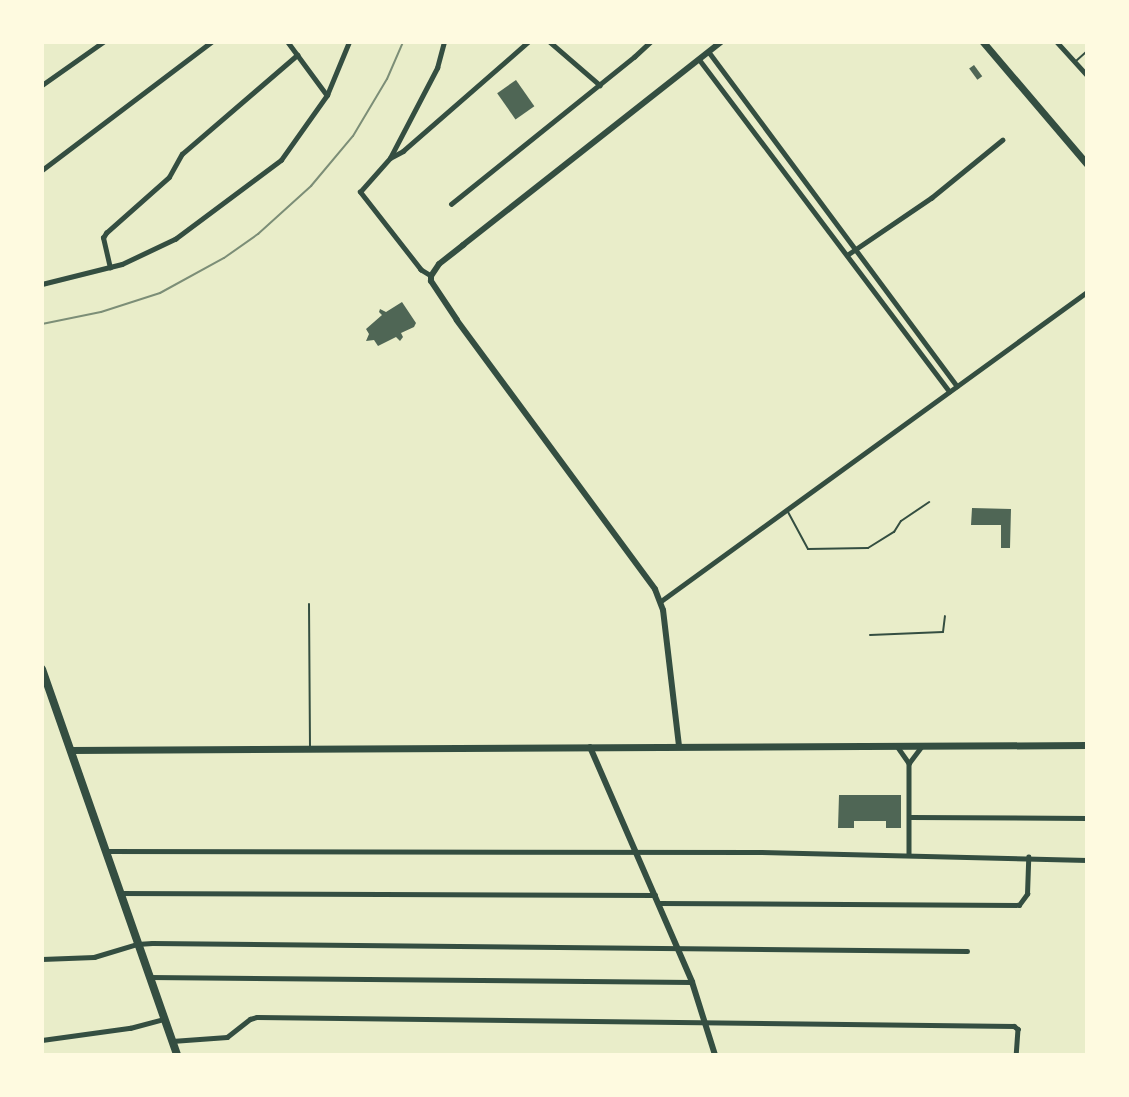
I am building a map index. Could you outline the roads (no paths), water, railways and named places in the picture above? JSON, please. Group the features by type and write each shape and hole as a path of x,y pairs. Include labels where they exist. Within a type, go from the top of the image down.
{"main road":[{"path":"983,42 1087,164"},
{"path":"42,669 177,1055"},
{"path":"70,750 1087,745"}],"street":[{"path":"42,85 103,42"},
{"path":"42,170 211,42"},
{"path":"288,42 327,95"},
{"path":"42,284 110,268 175,240 280,160 327,95 349,42"},
{"path":"431,276 421,270 360,192 390,158 437,68 444,42"},
{"path":"390,158 403,151 528,42"},
{"path":"550,42 600,85"},
{"path":"451,204 650,42"},
{"path":"679,746 661,601 655,589 457,320 431,281 431,276 439,264 462,245 721,42"},
{"path":"1057,42 1087,75"},
{"path":"709,52 957,386"},
{"path":"110,268 103,238 106,233 169,177 182,154 297,55"},
{"path":"699,59 949,392"},
{"path":"847,255 931,198 1002,140"},
{"path":"661,601 1087,292"},
{"path":"897,746 909,763 909,854"},
{"path":"909,763 922,746"},
{"path":"590,747 678,947 692,982 715,1055"},
{"path":"910,817 1087,818"},
{"path":"105,851 909,854 925,857 1028,857 1087,860"},
{"path":"658,903 1019,905 1027,894 1028,857"},
{"path":"119,893 655,895"},
{"path":"42,959 94,957 137,944 967,951"},
{"path":"149,977 692,982"},
{"path":"172,1041 227,1037 250,1019 257,1017 1014,1026 1018,1029 1016,1055"},
{"path":"42,1040 130,1028 164,1019"}],"lane":[{"path":"1074,62 1087,51"},
{"path":"787,510 808,549 868,548 894,532 901,521 928,502"},
{"path":"309,604 310,748"},
{"path":"870,635 942,632 945,616"}],"railway":[{"path":"42,324 101,312 160,293 224,258 258,234 311,186 353,136 387,79 403,42"}]}
